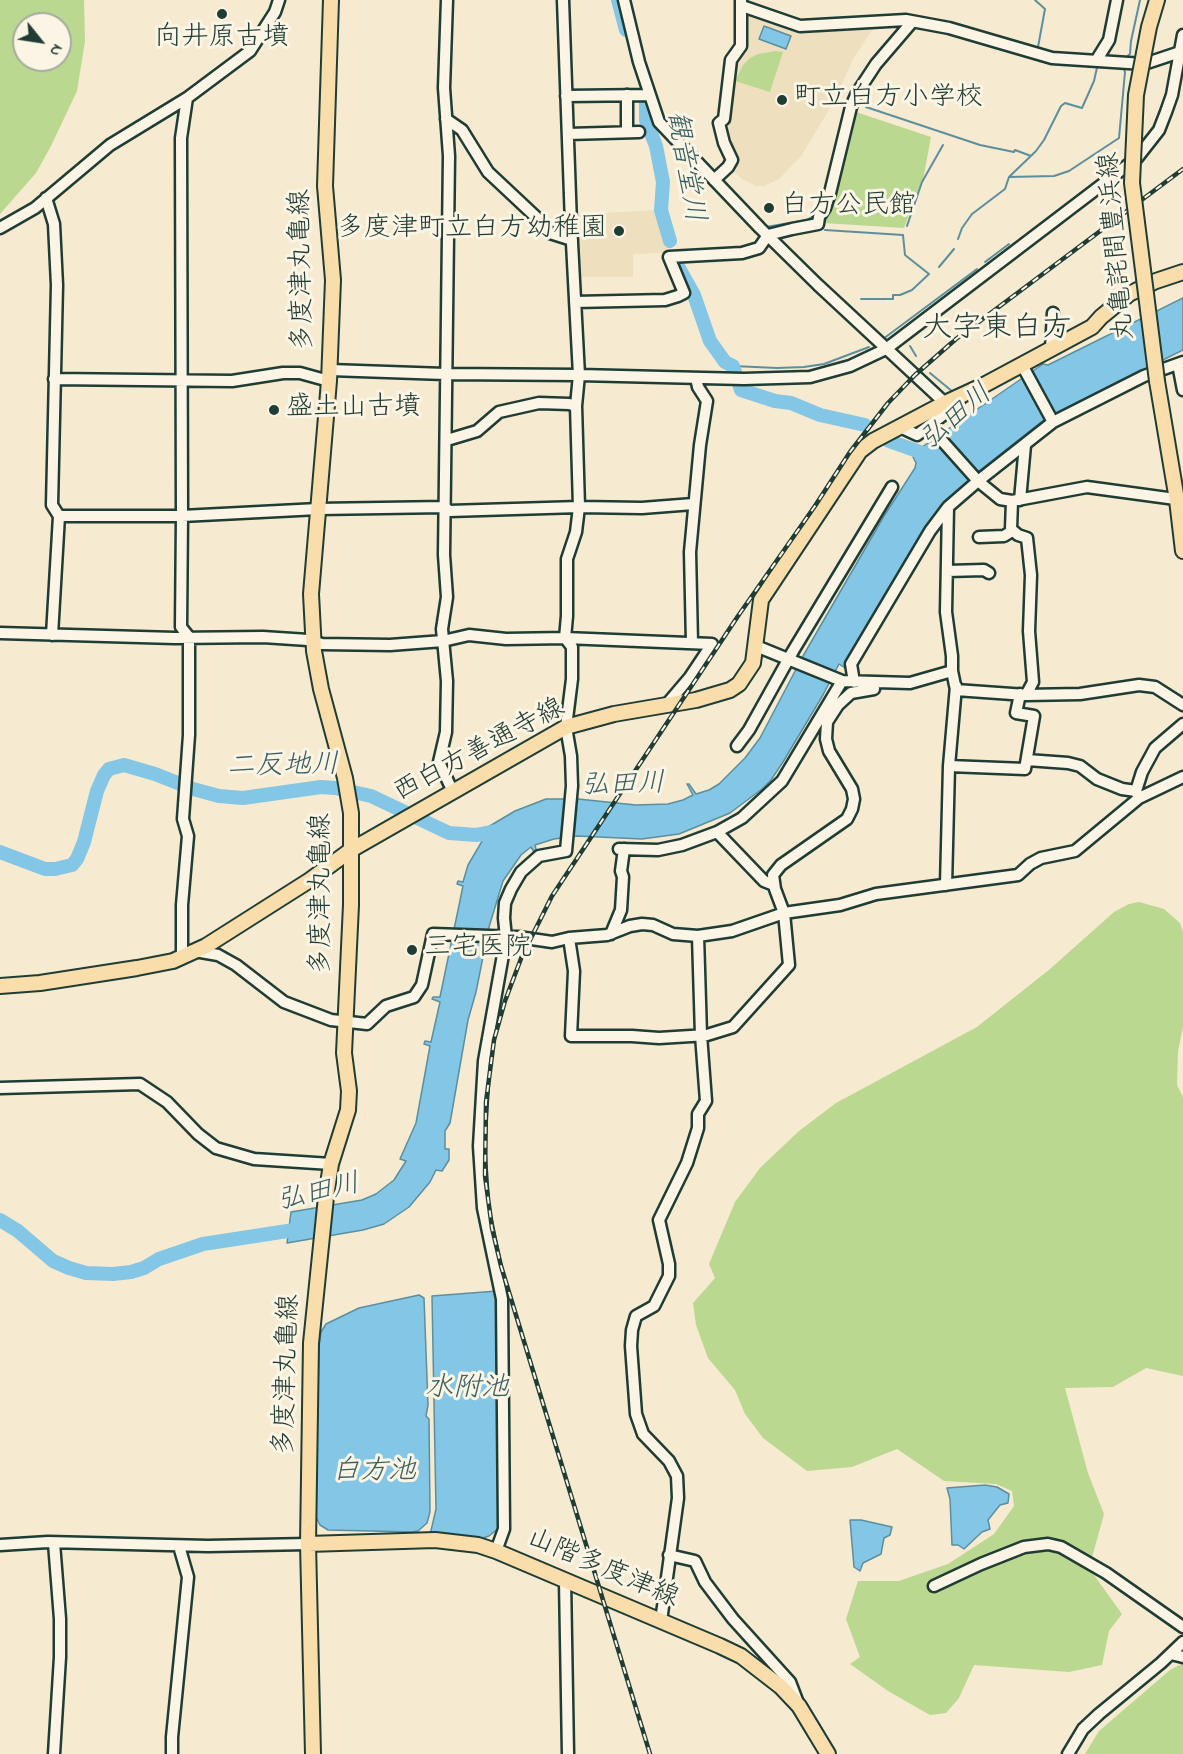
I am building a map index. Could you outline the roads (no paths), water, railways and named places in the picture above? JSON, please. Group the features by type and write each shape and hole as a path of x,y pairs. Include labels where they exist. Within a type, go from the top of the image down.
{"main road":[{"name":"多度津丸亀線","path":"313,1754 308,1544 311,1343 326,1197 331,1164 348,1110 349,1091 344,1053 347,1021 351,813 345,778 321,689 313,641 311,594 329,375 333,280 325,176 331,0"},
{"name":"丸亀詫間豊浜線","path":"1157,0 1149,27 1136,95 1132,183 1157,381 1180,500"},
{"name":"西白方善通寺線","path":"0,986 40,983 137,969 188,954 310,880 351,850 566,727 614,714 706,697 730,690 739,684 753,663 761,600 860,451 873,441 945,402 1023,366 1051,344 1092,327 1128,294 1183,272"},
{"path":"1180,500 1183,527"},
{"path":"1180,500 1183,551"},
{"name":"山階多度津線","path":"308,1544 435,1540 478,1545 496,1551 741,1656 781,1687 799,1706 828,1754"}],"street":[{"path":"447,0 444,88 449,156 444,555 447,597 442,629 447,681 446,732 439,762 453,792"},
{"path":"496,1551 504,1529 502,1299 483,1208 479,1146 484,1061 505,903 521,872 539,856 566,851 572,786 571,756 566,727 572,679 572,647 565,638 567,559 576,532 579,507 576,406 579,375 563,0"},
{"path":"624,0 639,62 659,122 768,236 945,402"},
{"path":"1099,61 1109,40 1117,0"},
{"path":"0,228 35,207 110,145 187,98 250,51 281,1"},
{"path":"714,180 732,160 724,143 719,123 724,120 731,60 741,46 741,3 800,26 906,20 949,28 1052,58 1144,64 1181,52"},
{"path":"575,302 665,300 678,296 684,293 669,258 742,253 759,248 768,236 818,224 830,194 851,107 857,93 876,64 912,22"},
{"path":"54,379 232,381 283,373 300,373 744,379 810,376 850,366 886,349 1137,158 1159,130 1166,112 1172,95 1183,34"},
{"path":"568,134 633,132 627,95"},
{"path":"566,96 650,95"},
{"path":"187,98 181,138 181,627 189,637 189,735 183,819 188,836 182,905 188,954 218,955 236,965 284,1002 332,1020 367,1024 386,1006 414,997 422,985 433,934 518,937 552,942 611,934 642,924 653,925 674,934 698,936 732,931 784,913 840,905 876,894 1018,875 1041,858 1075,851 1137,794 1183,777"},
{"path":"446,119 462,130 488,172 536,217 541,226 550,233 572,240"},
{"path":"46,198 54,224 57,285 52,506 59,516 52,635"},
{"path":"1051,344 1053,313"},
{"path":"854,682 851,664 930,531 948,507 978,480 1025,445 1052,420 1144,376 1181,363 1183,390"},
{"path":"1023,366 1052,420"},
{"path":"692,643 690,552 693,504 707,401 698,387 696,378"},
{"path":"900,428 917,435 951,409 963,395"},
{"path":"447,440 477,431 499,412 539,403 576,406"},
{"path":"930,426 978,480 1000,499 1016,501 1087,487 1180,500"},
{"path":"1012,531 1025,445"},
{"path":"737,746 792,660 892,487"},
{"path":"59,516 182,516 318,509 445,507 448,511 579,507 642,508 693,504"},
{"path":"948,507 946,612 956,690 1023,694 1080,694 1138,685 1155,687 1183,705"},
{"path":"979,537 1005,536 1012,531"},
{"path":"949,766 1025,769 1034,716 1016,712 1023,694 1033,682 1029,631 1031,575 1027,538 1012,531"},
{"path":"947,571 984,570 989,573"},
{"path":"0,633 174,638 263,637 313,641 322,644 390,645 444,640 469,635 506,639 565,638 712,644 690,677 667,704"},
{"path":"756,646 842,681 910,683 952,671"},
{"path":"611,934 621,910 624,877 621,872 622,849 658,850 682,845 717,832 742,818 782,781 842,681"},
{"path":"569,938 574,971 571,1036 659,1038 701,1035 733,1027 789,965 784,913 772,875 781,865 847,819 854,799 852,789 829,751 826,740 827,722 838,705 850,693 874,689 873,683"},
{"path":"946,885 949,766 956,686"},
{"path":"1137,794 1142,772 1155,748 1183,724"},
{"path":"1026,760 1080,766 1097,779 1137,794"},
{"path":"717,832 764,881 774,885"},
{"path":"661,1622 678,1498 677,1476 669,1461 644,1434 636,1414 631,1346 636,1316 654,1306 669,1276 669,1264 659,1220 687,1163 698,1128 698,1114 706,1101 703,1078 698,936"},
{"path":"0,1088 140,1084 167,1102 198,1134 216,1148 254,1159 331,1164"},
{"path":"0,1545 48,1542 179,1546 308,1544"},
{"path":"54,1543 60,1619 54,1754"},
{"path":"934,1587 981,1564 1024,1547 1048,1544 1061,1547 1106,1573 1183,1627"},
{"path":"172,1754 188,1577 179,1546"},
{"path":"669,1555 695,1561 705,1582 733,1619 790,1682 798,1698 799,1706"},
{"path":"565,1580 568,1754"},
{"path":"1068,1754 1083,1730 1099,1714 1183,1642"},
{"path":"1171,1654 1183,1657"}],"water":[{"path":"764,26 791,36 786,49 759,39"},
{"name":"弘田川","path":"1183,298 1183,350 1080,402 1055,420 1045,419 979,471 941,508 900,570 845,668 839,664 783,762 762,789 730,813 679,834 642,839 577,836 554,839 535,845 534,852 531,847 521,855 503,881 489,927 468,1020 450,1123 445,1131 445,1149 449,1149 449,1160 442,1171 436,1170 430,1182 409,1207 384,1224 363,1230 287,1243 291,1212 362,1200 376,1194 394,1180 406,1161 400,1159 416,1123 430,1046 424,1044 425,1041 431,1042 440,1002 432,999 440,997 463,886 457,884 458,881 463,882 468,865 488,827 515,811 546,799 578,799 636,805 668,804 693,795 687,784 696,794 719,784 745,758 760,738 803,656 884,516 915,468 916,463 913,457 919,449 1043,364 1048,365"},
{"name":"水附池","path":"497,1291 499,1528 483,1538 430,1535 436,1509 432,1296"},
{"name":"白方池","path":"419,1295 424,1298 428,1405 426,1416 429,1419 430,1512 427,1523 418,1531 412,1532 328,1530 320,1525 315,1515 321,1332 326,1324 359,1308"},
{"path":"985,1485 997,1487 1009,1494 1008,1503 1000,1505 988,1520 990,1529 982,1532 964,1549 958,1545 952,1545 950,1499 947,1488"},
{"path":"850,1520 861,1520 892,1527 890,1535 884,1538 881,1554 863,1563 860,1571 854,1567"}],"waterway":[{"name":"観音堂川","path":"618,0 626,30"},
{"path":"1035,0 1045,9 1038,47"},
{"path":"1123,60 1130,54 1140,0"},
{"path":"958,239 962,228 972,214 1005,189 1009,177 1036,151 1061,106 1065,103 1082,108 1094,81 1098,63"},
{"path":"1009,177 1054,176 1069,171 1119,138 1125,72 1123,67"},
{"name":"観音堂川","path":"646,101 646,120 656,146 663,182 661,210 670,241"},
{"path":"866,107 980,145 1014,152 1015,150 1031,156"},
{"path":"907,226 922,182 943,145"},
{"path":"766,227 807,220 816,214"},
{"path":"825,230 903,235 905,255 929,274 912,290 893,295 893,299 861,299"},
{"path":"985,262 1009,244"},
{"path":"939,267 954,249"},
{"name":"観音堂川","path":"676,263 694,295 710,341 725,362 733,366 741,390 775,401 791,403 820,415 865,425"},
{"path":"883,339 977,269"},
{"path":"1070,331 1088,321"},
{"path":"910,346 916,356"},
{"path":"733,366 804,367 824,364 869,347"},
{"path":"930,373 953,392"},
{"name":"観音堂川","path":"889,441 934,457"},
{"name":"二反地川","path":"0,852 45,869 72,865 84,842 97,791 104,775 109,769 124,765 219,796 243,798 321,787 335,788 371,796 449,833 476,835 503,830"},
{"name":"弘田川","path":"0,1220 18,1231 53,1261 86,1273 113,1274 144,1268 159,1259 203,1244 307,1228"}],"railway":[{"path":"650,1754 501,1266 492,1228 485,1176 486,1102 494,1040 505,1001 522,956 552,896 738,616 850,452 888,403 915,375 956,339 1183,169"}],"place":[{"name":"向井原古墳","path":"222,14"},
{"name":"町立白方小学校","path":"782,100"},
{"name":"白方公民館","path":"769,208"},
{"name":"多度津町立白方幼稚園","path":"619,231"},
{"name":"盛土山古墳","path":"274,410"},
{"name":"三宅医院","path":"412,950"}],"district":[{"name":"大字東白方","path":"997,331"}]}
